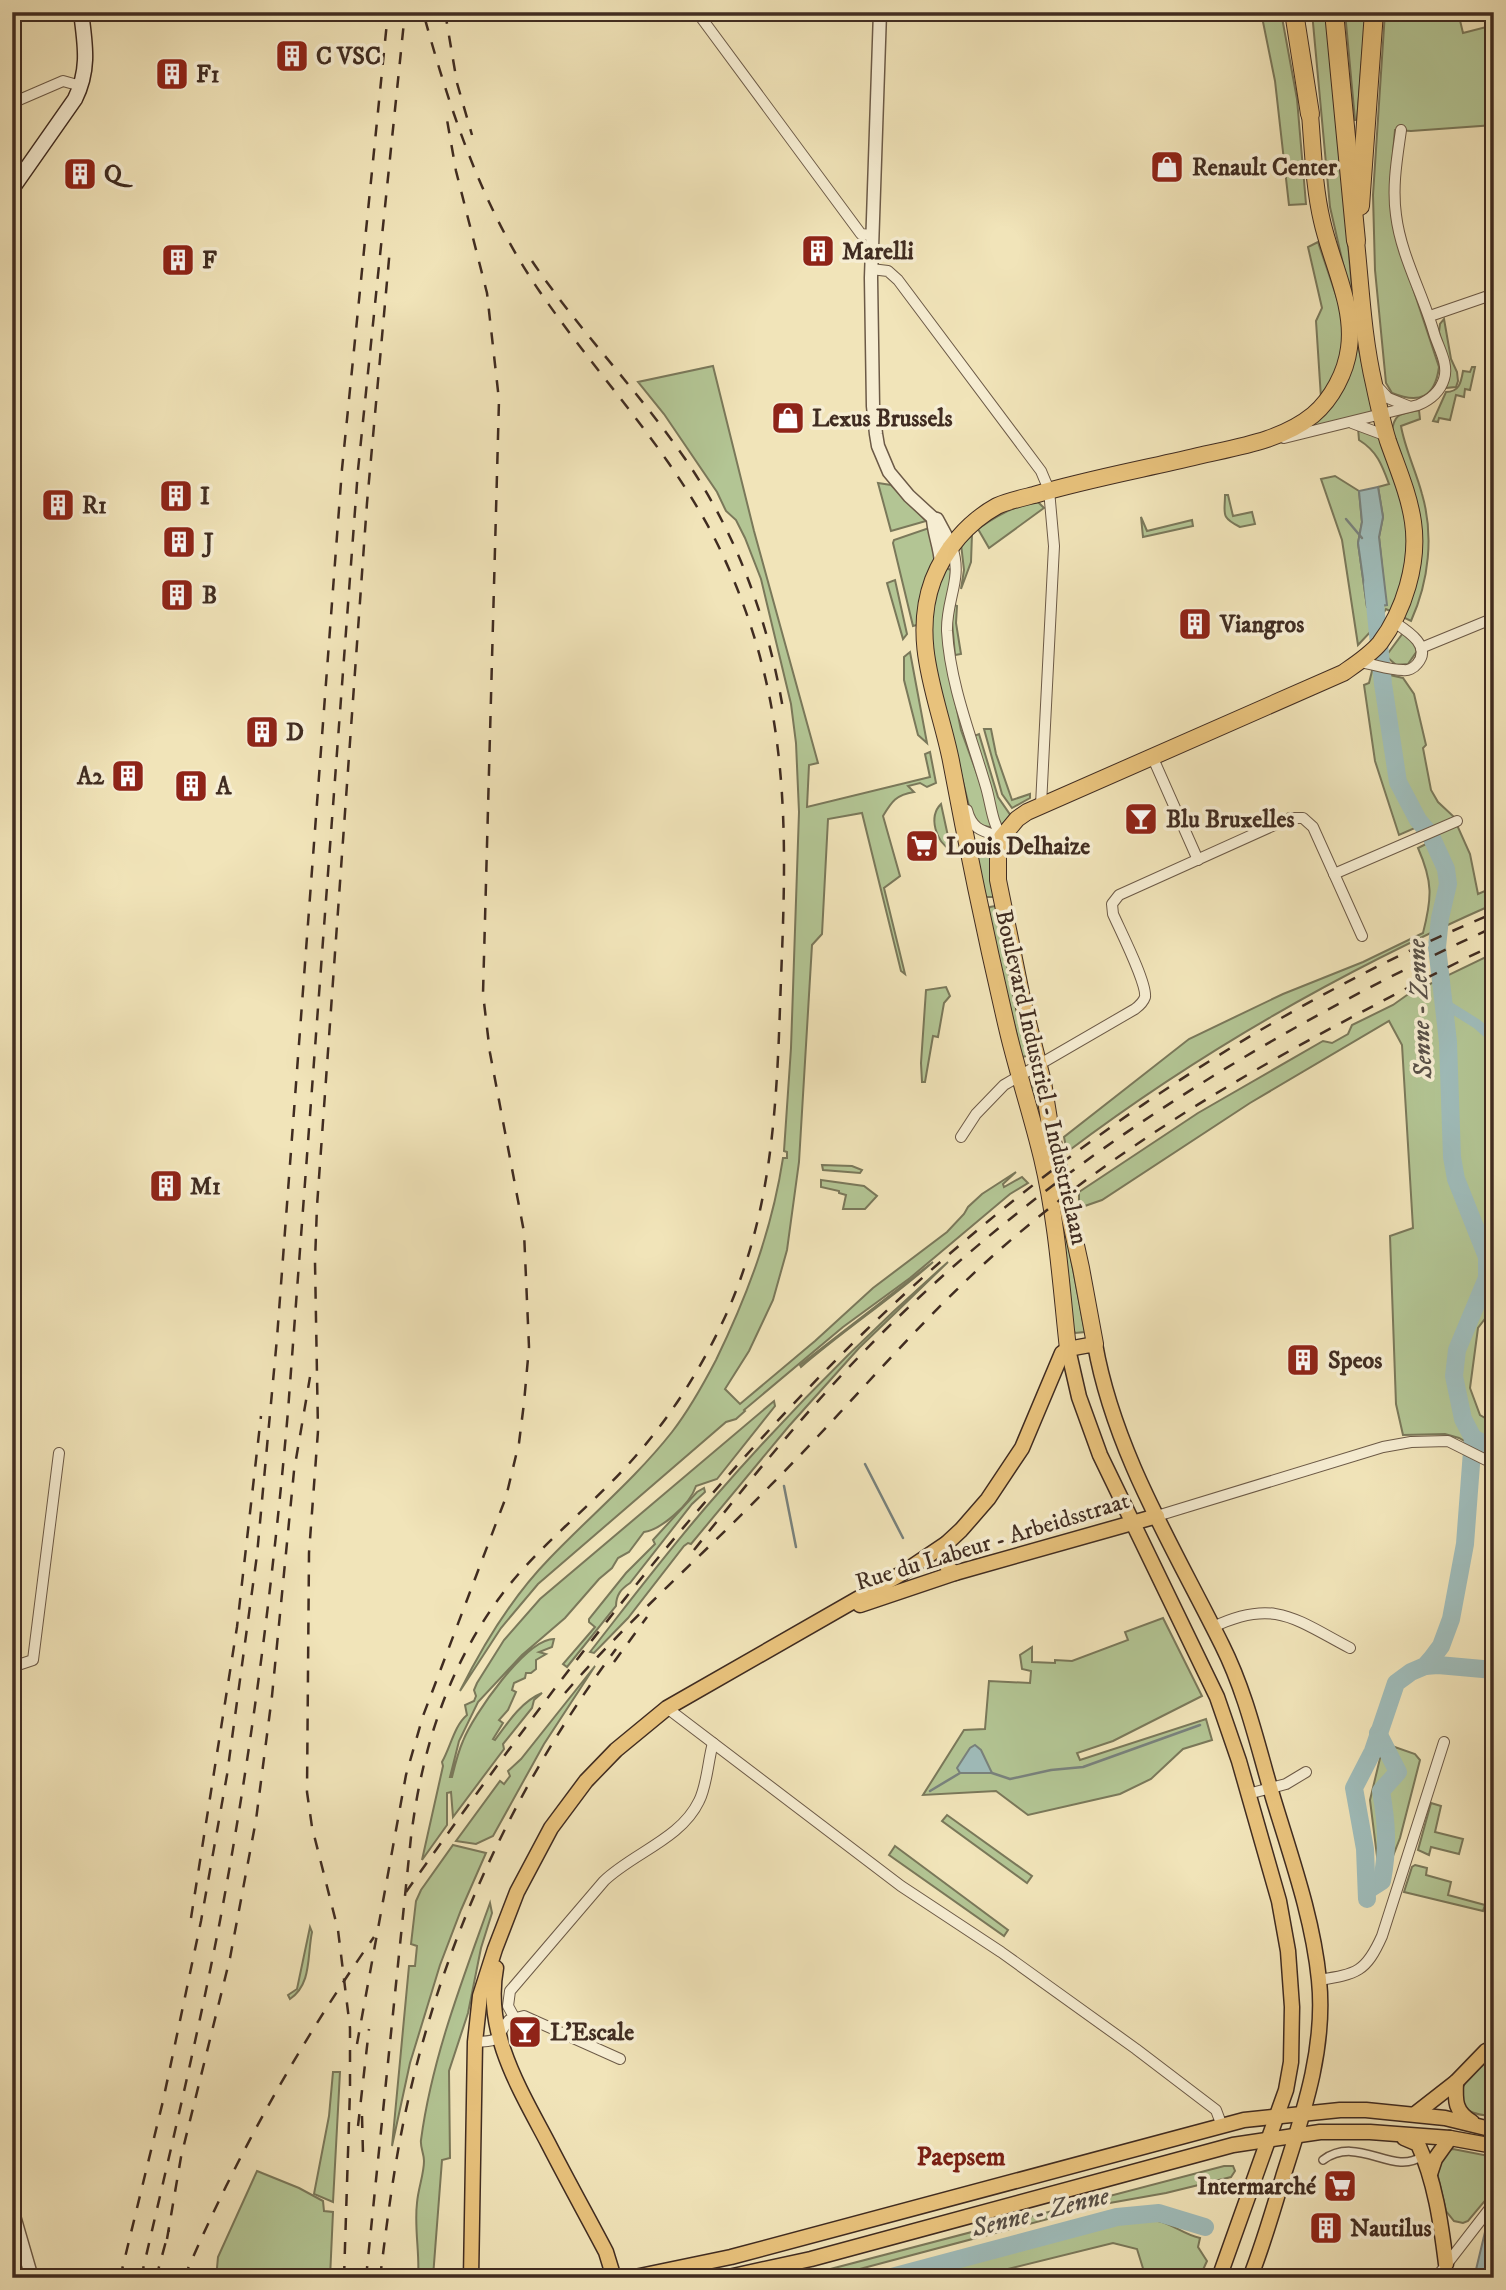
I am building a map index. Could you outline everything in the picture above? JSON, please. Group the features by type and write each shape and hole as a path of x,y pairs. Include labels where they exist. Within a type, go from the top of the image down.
{"highway":[{"path":"952,547 969,526 1000,505 1049,490 1260,442 1315,414 1328,399 1338,383 1349,348 1347,308 1320,212 1310,114 1294,12"},
{"path":"1306,12 1310,114"},
{"path":"1002,837 1017,819 1041,805 1343,673 1378,645 1394,622 1411,571 1414,524 1409,499 1381,415 1363,319 1334,12"},
{"path":"1356,241 1374,12"},
{"name":"Boulevard Industriel - Industrielaan","path":"952,547 941,563 926,606 924,649 950,755 964,834 1052,1207 1060,1253 1068,1349"},
{"name":"Boulevard Industriel - Industrielaan","path":"1002,837 998,854 998,880 1023,1003 1039,1065 1095,1344"}],"main road":[{"path":"12,188 74,102 81,86 87,57 81,12"},
{"path":"471,2278 475,2042 480,1996 495,1949 529,1867 565,1808 616,1750 667,1708 841,1610 947,1543 988,1499 1008,1472 1035,1421 1062,1353 1068,1349 1095,1344"},
{"name":"Boulevard Industriel - Industrielaan","path":"1095,1344 1104,1389 1114,1420 1157,1516 1230,1662 1248,1708 1310,1922 1319,1980 1317,2047 1296,2136 1250,2278"},
{"name":"Boulevard Industriel - Industrielaan","path":"1068,1349 1089,1427 1217,1697 1279,1901 1288,1951 1292,2007 1291,2062 1286,2090 1219,2278"},
{"name":"Rue du Labeur - Arbeidsstraat","path":"841,1610 955,1573 1157,1516"},
{"path":"947,1543 942,1553 943,1559 955,1573"},
{"path":"908,1570 918,1585"},
{"path":"503,1933 493,1991 499,2038 511,2074 606,2252 614,2278"},
{"path":"1415,2114 1456,2082 1480,2056 1494,2047"},
{"path":"1456,2082 1457,2109 1476,2125"},
{"path":"629,2278 731,2257 1244,2120 1366,2110 1415,2114 1494,2130"},
{"path":"724,2278 811,2259 1233,2146 1320,2132 1450,2138 1494,2146"},
{"path":"1396,2135 1418,2144 1430,2174 1446,2264"},
{"path":"1430,2174 1435,2160 1450,2138"}],"street":[{"path":"697,12 861,234 872,235"},
{"name":"Boulevard Industriel - Industrielaan","path":"880,14 871,269 873,406 878,446 889,472 938,522 952,547 957,574 947,629 950,653 966,726 996,828 1002,837"},
{"path":"12,103 63,82 81,86"},
{"path":"1260,442 1412,407 1429,401 1445,379 1445,365 1430,316 1401,242 1396,216 1393,183 1401,130"},
{"path":"871,269 888,271 898,280 1041,471 1049,490 1054,546 1041,805"},
{"path":"1430,316 1494,294"},
{"path":"1373,380 1388,398 1412,407"},
{"path":"1348,422 1387,436"},
{"path":"938,522 953,529 969,526"},
{"name":"Boulevard Industriel - Industrielaan","path":"938,522 932,523 939,538 941,563"},
{"path":"1421,648 1494,618"},
{"path":"1359,662 1407,671 1416,665 1420,659 1421,648 1416,639 1394,622"},
{"name":"Boulevard Industriel - Industrielaan","path":"950,755 973,825 978,830 1002,837"},
{"path":"1152,756 1198,860"},
{"path":"961,1137 976,1114 1004,1085 1141,1004 1145,996 1143,983 1113,914 1112,904 1119,895 1297,817 1303,818 1313,827 1362,936"},
{"path":"1334,874 1454,822"},
{"path":"1157,1516 1384,1447 1411,1442 1448,1441 1494,1464"},
{"path":"12,1667 33,1660 59,1453"},
{"path":"1213,1627 1243,1614 1271,1612 1292,1618 1350,1648"},
{"path":"667,1708 901,1886 1001,1952 1136,2049 1216,2110 1222,2126"},
{"path":"1319,1980 1363,1968 1373,1957 1444,1742"},
{"path":"514,2017 508,2006 510,1992 604,1881 618,1867 671,1835 688,1819 701,1799 713,1743"},
{"path":"1248,1794 1286,1784 1306,1772"},
{"path":"475,2042 499,2038 506,2024 514,2017 524,2015 620,2059"},
{"path":"1323,2160 1336,2152 1346,2150 1395,2161 1417,2160 1423,2156"},
{"path":"1436,2278 1494,2203"},
{"path":"12,2209 32,2278"}],"green space":[{"path":"1261,12 1281,12 1297,99 1306,204 1289,205 1275,81"},
{"path":"1312,12 1328,12 1354,312 1330,207"},
{"path":"1345,12 1366,12 1357,120 1355,120"},
{"path":"1385,12 1458,12 1463,33 1494,25 1494,125 1395,130 1391,195 1395,234 1439,367 1434,386 1418,398 1392,393 1386,383 1375,270 1373,195"},
{"path":"1318,242 1343,316 1344,343 1358,346 1374,413 1297,430 1321,398 1316,321 1322,308 1308,247"},
{"path":"1444,319 1451,359 1457,372 1456,387 1445,388 1448,381 1439,332"},
{"path":"713,366 754,531 818,763 809,765 807,807 930,777 925,754 930,752 936,783 927,787 920,783 908,786 914,792 895,800 883,816 900,876 884,888 905,974 901,971 862,813 828,819 822,934 812,945 799,1162 787,1250 773,1300 749,1351 725,1389 740,1404 873,1288 947,1232 982,1194 1016,1172 1003,1184 1004,1187 1022,1177 1028,1183 1010,1194 910,1278 843,1327 736,1419 726,1422 538,1584 501,1628 460,1691 489,1638 523,1589 549,1559 658,1449 696,1397 716,1360 748,1286 772,1211 783,1158 787,1158 787,1152 784,1151 791,1048 799,812 796,743 791,704 761,579 745,538 736,520 726,511 717,492 664,414 638,382"},
{"path":"1472,367 1475,367 1470,390 1465,389 1464,397 1456,395 1450,420 1439,418 1438,422 1433,421 1446,392 1457,389 1463,371 1470,372"},
{"path":"1419,410 1420,419 1401,426 1426,510 1429,542 1422,590 1411,621 1386,609 1375,627 1358,645 1342,540 1321,479 1335,476 1359,491 1362,522 1358,543 1367,607 1386,605 1379,537 1383,517 1378,487 1389,484 1375,454 1359,440 1358,428 1392,432 1397,417"},
{"path":"878,483 891,485 926,521 891,531"},
{"path":"1225,495 1228,495 1233,516 1252,512 1255,524 1240,527 1229,520 1224,511"},
{"path":"1038,502 1044,508 989,548 978,529 1006,511"},
{"path":"1141,517 1147,531 1192,520 1193,526 1143,537"},
{"path":"929,528 937,554 917,625 913,626 893,543 894,540"},
{"path":"972,534 971,562 961,589 964,570 961,544"},
{"path":"946,568 951,570 945,651 961,730 981,785 992,827 979,824 971,814 928,641 934,596"},
{"path":"895,580 907,634 903,639 887,583"},
{"path":"954,605 957,606 956,623 961,654 955,655 952,621"},
{"path":"1403,633 1415,644 1417,651 1408,664 1396,665 1386,656"},
{"path":"910,652 927,743 918,735 904,680 904,657"},
{"path":"1372,671 1403,678 1414,694 1426,745 1423,748 1431,790 1438,802 1453,816 1470,854 1478,894 1494,887 1494,904 1382,957 1273,1016 1168,1081 1067,1152 1064,1137 1189,1039 1283,994 1363,962 1423,933 1430,890 1418,848 1428,843 1417,827 1399,835 1375,761 1364,685 1369,683"},
{"path":"984,729 991,729 996,754 1012,800 1030,794 1030,798 1012,808 1002,794"},
{"path":"979,734 998,797 1011,816 1002,825 999,824 974,736"},
{"path":"941,804 951,850 941,841 934,822"},
{"path":"972,844 993,851 994,897 984,897"},
{"path":"995,906 999,908 1030,1051 1022,1057 987,911"},
{"path":"1494,953 1494,1189 1491,1204 1494,1218 1494,1307 1478,1328 1470,1388 1480,1415 1494,1423 1494,1458 1459,1438 1445,1434 1403,1435 1396,1404 1390,1236 1413,1228 1402,1045 1389,1021 1250,1103 1102,1200 1079,1208 1079,1192 1198,1113 1323,1041 1332,1043 1348,1034 1352,1025"},
{"path":"946,987 950,996 944,1003 938,1037 933,1036 925,1082 922,1082 926,990"},
{"path":"1032,1086 1039,1091 1085,1332 1075,1333 1073,1329 1030,1088"},
{"path":"822,1165 852,1166 862,1170 860,1173 823,1170"},
{"path":"821,1180 864,1186 877,1196 865,1209 843,1209 846,1195 821,1187"},
{"path":"933,1262 901,1289 801,1367 800,1365"},
{"path":"948,1262 859,1348 789,1426 691,1544 684,1546 628,1618 594,1653 590,1652 681,1536 769,1437 856,1347"},
{"path":"774,1401 775,1406 717,1479 696,1486 688,1501 674,1515 658,1527 644,1532 629,1552 618,1558 612,1568 565,1618 522,1655 478,1702 459,1741 450,1777 469,1729 489,1697 529,1651 542,1642 554,1639 552,1647 539,1652 546,1654 536,1660 536,1669 514,1683 512,1690 516,1692 508,1710 499,1720 503,1723 493,1739 495,1740 522,1707 542,1693 534,1700 532,1708 503,1744 504,1749 453,1817 451,1792 447,1793 447,1825 422,1860 442,1762 456,1730 467,1715 465,1705 474,1701 477,1683 504,1640 540,1599"},
{"path":"704,1488 705,1492 692,1504 620,1593 616,1606 567,1667 563,1664 595,1627 589,1619 626,1573 655,1544 653,1540 697,1492"},
{"path":"1163,1618 1202,1696 1113,1741 1077,1753 1080,1760 1206,1719 1212,1740 1183,1749 1151,1779 1120,1794 1028,1815 996,1791 923,1795 964,1730 985,1729 989,1681 1030,1683 1031,1671 1022,1669 1020,1655 1032,1647 1032,1662 1072,1661 1128,1640 1125,1632"},
{"path":"595,1666 544,1744 493,1836 476,1844 456,1841 500,1781 504,1784 510,1776 508,1771 521,1759"},
{"path":"1389,1745 1415,1754 1420,1760 1400,1838 1386,1874 1379,1872 1370,1800 1382,1750"},
{"path":"1431,1803 1441,1806 1435,1832 1463,1839 1459,1854 1431,1847 1429,1855 1418,1850"},
{"path":"947,1815 1032,1876 1027,1883 942,1821"},
{"path":"453,1845 486,1853 440,1965 410,2063 392,2146 409,1966 415,1966 417,1946 411,1944 416,1901"},
{"path":"895,1846 1008,1930 1004,1936 889,1855"},
{"path":"1415,1865 1427,1868 1426,1875 1451,1882 1448,1895 1485,1905 1483,1911 1404,1892"},
{"path":"490,1903 492,1913 481,1948 468,2013 449,2071 450,2158 442,2160 433,2277 418,2278 416,2212 424,2166 421,2143 426,2109 449,2020"},
{"path":"310,1927 312,1932 305,1978 297,1993 290,1999 288,1995 297,1989"},
{"path":"1494,2055 1494,2117 1469,2111 1462,2102 1461,2094 1468,2079"},
{"path":"333,2072 340,2072 333,2202 314,2194 329,2116"},
{"path":"1449,2150 1494,2157 1494,2190 1468,2221 1463,2223 1454,2221 1446,2211 1436,2168"},
{"path":"1224,2166 1233,2166 1235,2171 1231,2177 1166,2193 1104,2204 826,2278 796,2278"},
{"path":"257,2171 299,2188 323,2201 324,2211 333,2212 330,2278 220,2278 218,2257"},
{"path":"1129,2221 1158,2221 1200,2238 1198,2247 1207,2261 1202,2272 1170,2278 1146,2278 1137,2249 1113,2243 971,2278 911,2278"}],"water":[{"path":"1378,487 1383,517 1379,537 1387,605 1367,607 1358,543 1362,522 1359,491"},
{"path":"975,1745 981,1750 992,1773 960,1773 957,1768"},
{"path":"1494,2222 1494,2278 1474,2278 1485,2232"}],"waterway":[{"path":"1346,519 1362,538"},
{"name":"Senne - Zenne","path":"1367,1899 1365,1849 1354,1788 1373,1751 1396,1683 1425,1666 1432,1658 1441,1646 1451,1619 1465,1544 1473,1438 1463,1419 1454,1376 1457,1350 1487,1278 1487,1257 1456,1179 1452,1157 1448,1042 1437,947 1448,884 1446,869 1430,834 1418,820 1398,782 1383,684 1373,584"},
{"path":"1445,1004 1477,1024 1494,1039"},
{"name":"Senne - Zenne","path":"1473,1438 1494,1449"},
{"path":"865,1464 903,1538"},
{"path":"784,1486 796,1547"},
{"name":"Senne - Zenne","path":"1425,1666 1494,1670"},
{"path":"992,1773 1010,1779 1051,1770 1083,1767 1200,1725"},
{"path":"1368,1890 1382,1881 1384,1869 1386,1836 1381,1791 1398,1772 1378,1733"},
{"path":"930,1791 960,1773"},
{"name":"Senne - Zenne","path":"888,2278 1117,2217 1159,2213 1205,2227"}],"railway":[{"path":"120,2278 163,2101 201,1921 227,1775 257,1555 277,1338 342,469 388,12"},
{"path":"141,2278 219,1926 251,1734 268,1605 288,1411 358,470 405,12"},
{"path":"366,2278 411,1837 430,1740 440,1709 467,1649 503,1593 531,1560 640,1451 670,1413 696,1372 729,1308 756,1227 771,1146 778,1063 783,924 783,821 774,721 764,671 729,569 711,531 666,460 519,260 470,157 423,12"},
{"path":"445,12 457,83 472,135"},
{"path":"357,2044 406,1775 423,1716 506,1497 519,1443 529,1347 524,1232 490,1053 483,994 499,400 487,293 456,171 446,114"},
{"path":"344,2278 350,2028 338,1930 312,1827 307,1792 309,1553 318,1431 315,1262 367,503 390,248"},
{"path":"532,261 676,446 715,507 731,538 757,605 768,639 783,709"},
{"path":"406,1892 558,1684 665,1549 778,1420 909,1290 984,1225 1062,1163 1144,1104 1315,999 1403,954 1494,913"},
{"path":"694,1550 798,1424 881,1334 976,1247 1044,1192 1187,1092 1262,1047 1338,1004 1494,927"},
{"path":"565,1693 614,1640 798,1458 937,1309 1037,1218 1123,1153 1213,1095 1354,1016 1494,945"},
{"path":"167,2239 181,2157 230,1958 256,1820 272,1696 294,1471 310,1377"},
{"path":"191,1918 237,1627 261,1416"},
{"path":"614,1662 647,1617"},
{"path":"380,2278 394,2173 406,2110 421,2048 461,1927 486,1868 545,1755 616,1649"},
{"path":"184,2278 225,2189 270,2103 294,2060 374,1937"},
{"path":"358,2126 369,2029"},
{"path":"362,2116 363,2154"},
{"path":"156,2278 169,2230"}],"place":[{"name":"C VSC","path":"292,56"},
{"name":"F1","path":"172,74"},
{"name":"Renault Center","path":"1167,167"},
{"name":"Q","path":"80,174"},
{"name":"Marelli","path":"818,251"},
{"name":"F","path":"178,260"},
{"name":"Lexus Brussels","path":"788,418"},
{"name":"I","path":"176,496"},
{"name":"R1","path":"58,505"},
{"name":"J","path":"179,542"},
{"name":"B","path":"177,595"},
{"name":"Viangros","path":"1195,624"},
{"name":"D","path":"262,732"},
{"name":"A2","path":"128,776"},
{"name":"A","path":"191,786"},
{"name":"Blu Bruxelles","path":"1141,819"},
{"name":"Louis Delhaize","path":"922,846"},
{"name":"M1","path":"166,1186"},
{"name":"Speos","path":"1303,1360"},
{"name":"L'Escale","path":"525,2032"},
{"name":"Intermarché","path":"1340,2186"},
{"name":"Nautilus","path":"1326,2228"}],"district":[{"name":"Paepsem","path":"961,2156"}]}
